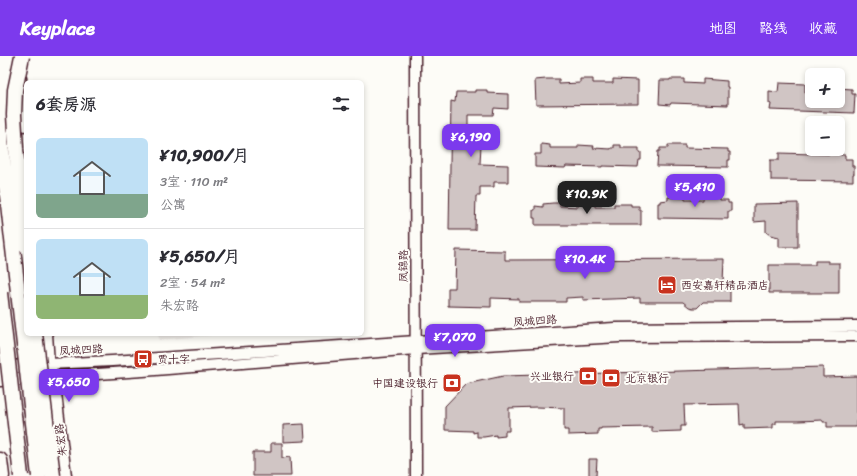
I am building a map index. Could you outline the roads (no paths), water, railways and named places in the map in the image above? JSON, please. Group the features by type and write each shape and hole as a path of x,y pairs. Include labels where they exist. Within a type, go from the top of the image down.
{"highway":[{"path":"22,56 15,90 14,115 24,227"},
{"path":"0,134 39,476"},
{"path":"0,292 21,476"},
{"path":"35,336 53,476"},
{"path":"0,460 2,476"}],"main road":[{"path":"18,56 24,110"},
{"name":"朱宏路","path":"46,336 48,364 53,376 65,476"},
{"path":"0,368 48,364"},
{"path":"0,380 53,376"}],"street":[{"name":"凤锦路","path":"415,56 416,476"},
{"name":"凤城四路","path":"53,376 142,371 614,328 857,326"},
{"name":"凤城四路","path":"48,364 416,345 619,337 857,336"}],"place":[{"name":"西安嘉轩精品酒店","path":"667,285"},
{"name":"贾十字","path":"143,359"},
{"name":"兴业银行","path":"588,376"},
{"name":"北京银行","path":"611,378"},
{"name":"中国建设银行","path":"452,383"}]}
